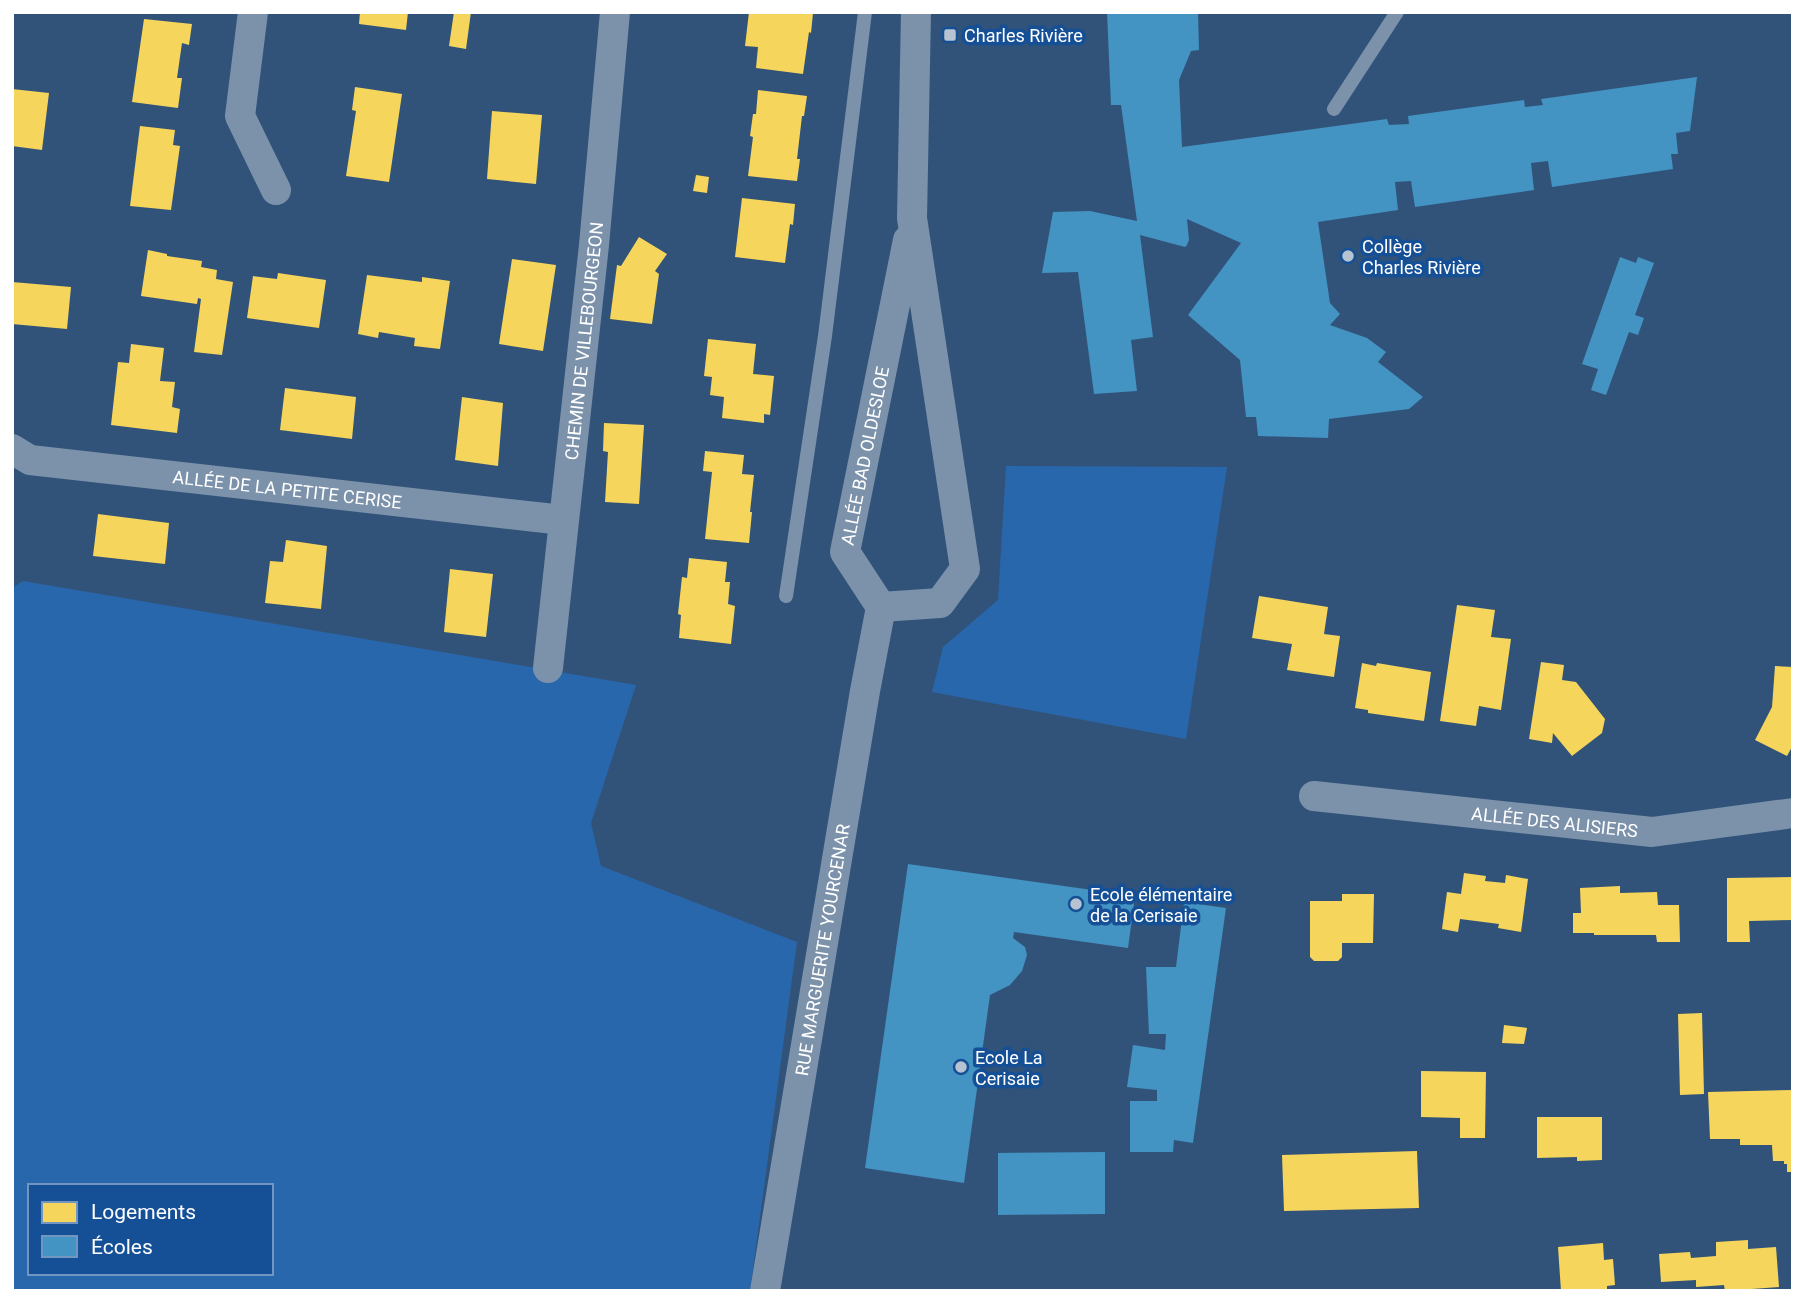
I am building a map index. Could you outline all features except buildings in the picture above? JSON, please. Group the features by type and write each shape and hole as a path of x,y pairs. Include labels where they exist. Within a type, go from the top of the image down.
{"street":[{"path":"253,12 240,116 276,190"},
{"name":"CHEMIN DE VILLEBOURGEON","path":"548,668 594,245 615,12"},
{"name":"ALLÉE BAD OLDESLOE","path":"912,218 845,552 881,607 940,603 965,569 912,218 916,12"},
{"name":"ALLÉE DE LA PETITE CERISE","path":"12,449 30,460 563,520"},
{"name":"RUE MARGUERITE YOURCENAR","path":"765,1291 860,718 881,607"},
{"name":"ALLÉE DES ALISIERS","path":"1314,796 1652,832 1793,813"}],"lane":[{"path":"786,596 825,336 865,12"},
{"path":"1334,109 1397,12"}],"shaded area":[{"path":"1006,466 1227,467 1186,739 932,692 943,647 998,600"},
{"path":"23,581 636,685 591,823 601,866 797,942 750,1291 12,1291 12,588"}],"place":[{"name":"Charles Rivière","path":"950,35"},
{"name":"Collège Charles Rivière","path":"1348,256"},
{"name":"Ecole élémentaire de la Cerisaie","path":"1076,904"},
{"name":"Ecole La Cerisaie","path":"961,1067"}]}
